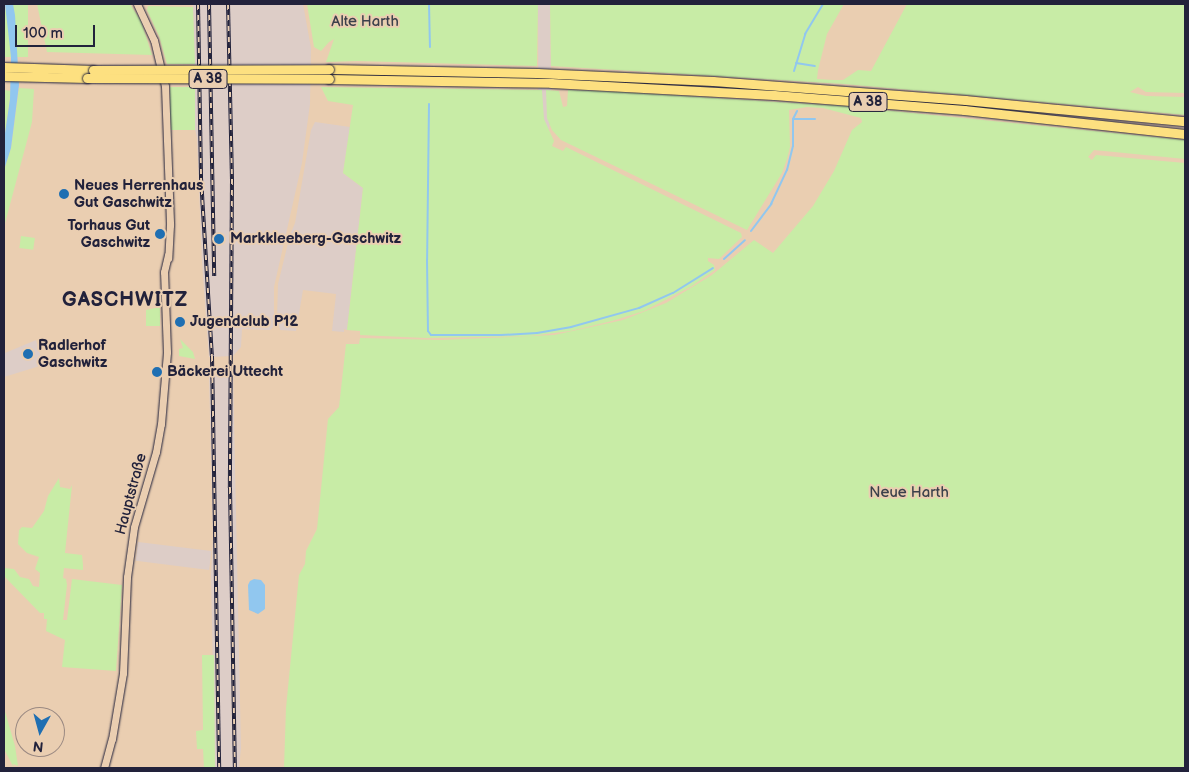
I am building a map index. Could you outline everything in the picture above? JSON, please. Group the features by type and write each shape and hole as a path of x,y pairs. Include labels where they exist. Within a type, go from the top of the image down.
{"highway":[{"name":"A 38","path":"4,67 144,71 329,69 551,73 839,90 1185,121"},
{"name":"A 38","path":"4,76 551,83 838,100 1185,134"}],"main road":[{"name":"Hauptstraße","path":"104,768 112,739 122,682 127,587 134,527 156,452 161,424 166,352 165,285 170,225 165,86 154,40 137,4"}],"shaded area":[{"path":"193,4 303,4 311,48 310,104 302,163 274,287 274,326 270,330 242,329 241,347 233,356 209,357 195,129"},
{"path":"538,4 550,4 551,90 549,134 539,233"},
{"path":"315,122 350,127 343,173 363,188 347,330 344,329 344,332 332,331 336,294 303,290 296,331 280,330 277,318 278,284 290,235 295,223 311,130"},
{"path":"36,340 43,365 4,377 5,353"},
{"path":"233,370 241,748 239,768 215,768 209,371"},
{"path":"138,542 211,551 209,570 136,561"}],"green space":[{"path":"4,4 8,19 11,57 4,57"},
{"path":"13,4 28,4 28,57 13,57"},
{"path":"37,4 130,4 141,21 152,55 47,52"},
{"name":"Alte Harth","path":"307,4 538,4 537,66 357,61 326,62 334,39 321,51 314,47"},
{"path":"550,4 844,4 827,34 817,79 843,80 858,70 871,71 907,4 1185,4 1185,93 1146,92 1138,87 1130,92 1146,96 1185,97 1185,115 844,84 551,66"},
{"path":"148,6 193,7 195,64 167,64 159,36 147,10"},
{"path":"170,87 195,87 195,130 170,130"},
{"path":"321,87 542,90 544,119 554,141 552,146 563,151 566,147 741,233 742,237 719,259 708,258 708,261 714,265 715,270 692,286 644,311 612,321 570,331 530,336 426,338 360,335 360,331 347,330 363,188 343,173 353,105 328,101"},
{"path":"19,88 34,89 32,122 4,227 4,170 11,148"},
{"path":"4,90 11,91 4,140"},
{"name":"Neue Harth","path":"546,90 559,91 563,107 567,106 568,90 620,92 843,106 1185,140 1185,159 1094,150 1088,157 1092,160 1096,155 1185,163 1185,768 284,768 286,708 299,575 305,564 306,551 317,529 328,419 339,407 346,344 359,344 360,338 440,340 554,335 623,320 666,303 712,275 754,240 773,253 813,206 834,171 852,130 862,122 861,118 823,108 807,107 789,110 790,147 787,159 782,173 747,230 561,140 552,130 547,118"},
{"path":"21,236 35,238 33,250 19,248"},
{"path":"160,307 160,326 146,326 146,310"},
{"path":"180,339 193,352 195,359 179,356 179,349 183,348"},
{"path":"59,478 60,487 70,489 72,485 65,553 82,555 83,565 83,570 64,568 63,578 66,579 67,585 63,620 67,620 72,579 122,585 116,671 62,667 65,640 46,631 47,619 44,619 44,613 40,613 4,576 4,568 14,569 20,577 29,579 33,586 39,587 40,573 35,569 39,557 27,553 18,544 19,530 22,527 32,528 44,511 48,496"},
{"path":"202,655 214,655 215,768 204,768 203,749 197,749 196,731 203,730"},
{"path":"4,708 15,746 15,757 17,757 18,766 13,764 14,768 4,749"}],"water":[{"path":"5,4 13,4 15,15 19,85 11,148 4,170 4,140 10,99 11,57"},
{"path":"254,579 261,580 265,585 265,609 258,614 249,610 248,585"}],"waterway":[{"path":"429,4 430,47"},
{"path":"794,71 805,34 823,4"},
{"path":"796,63 815,66"},
{"path":"429,104 427,260 428,331 431,335 537,333 571,327 639,308 673,293 713,268"},
{"path":"751,231 771,204 787,170 793,146 793,119 797,111"},
{"path":"793,119 815,119"},
{"path":"724,259 745,240"}],"railway":[{"path":"198,4 201,178 212,356 219,768"},
{"path":"209,4 214,276"},
{"path":"228,4 232,179 230,488 235,768"}],"place":[{"name":"Neues Herrenhaus Gut Gaschwitz","path":"64,194"},
{"name":"Torhaus Gut Gaschwitz","path":"160,234"},
{"name":"Markkleeberg-Gaschwitz","path":"219,239"},
{"name":"Jugendclub P12","path":"180,322"},
{"name":"Radlerhof Gaschwitz","path":"28,354"},
{"name":"Bäckerei Uttecht","path":"157,372"}],"district":[{"name":"GASCHWITZ","path":"125,300"}]}
